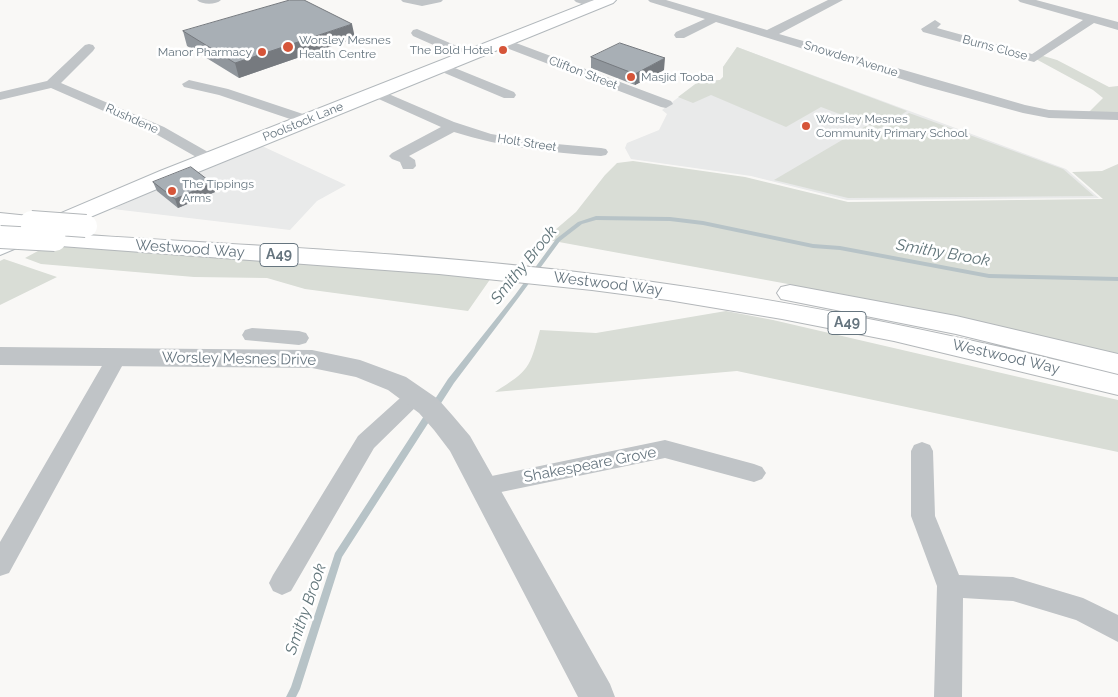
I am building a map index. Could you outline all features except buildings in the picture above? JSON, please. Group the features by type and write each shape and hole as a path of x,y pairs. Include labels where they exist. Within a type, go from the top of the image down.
{"main road":[{"name":"Poolstock Lane","path":"0,248 210,159 376,93 594,2"},
{"name":"Westwood Way","path":"0,220 509,263 578,271 673,274 854,304 966,327 1118,364"},
{"name":"Westwood Way","path":"0,237 509,263"},
{"name":"Westwood Way","path":"578,271 668,292 867,326 969,348 1118,384"}],"street":[{"path":"203,0 215,0"},
{"path":"407,0 422,3 438,0"},
{"name":"Snowden Avenue","path":"654,0 993,102 1049,114 1118,116"},
{"path":"769,34 837,0"},
{"path":"1024,0 1118,26"},
{"path":"680,35 714,19"},
{"name":"Burns Close","path":"935,24 927,30 1034,58 1092,19"},
{"path":"417,33 467,55"},
{"name":"Clifton Street","path":"500,41 666,104"},
{"path":"0,96 52,84 89,48"},
{"path":"440,66 509,96"},
{"name":"Rushdene","path":"52,84 159,130 210,159"},
{"path":"189,84 222,92 307,120"},
{"name":"Holt Street","path":"376,93 454,126 497,139 565,150 601,152"},
{"path":"1034,126 1049,114"},
{"path":"396,160 454,126"},
{"path":"259,343 299,338"},
{"name":"Worsley Mesnes Drive","path":"0,356 116,357 259,343 312,359 356,366 398,383 427,405 460,444 596,697"},
{"path":"0,565 116,357"},
{"path":"282,583 366,442 427,405"},
{"name":"Shakespeare Grove","path":"482,486 665,449 754,473"},
{"path":"922,451 924,516 950,586 948,697"},
{"path":"950,586 1013,589 1083,610 1118,629"}],"shaded area":[{"name":"Worsley Mesnes Community Primary School","path":"737,47 1066,169 1099,198 847,200 751,176 631,159 625,148 627,143 659,130 667,114 662,110 698,82 720,80 723,77 723,67"},
{"path":"737,47 907,111 879,129 821,107 786,127 711,95 693,103 678,97 698,82 720,80 723,77 723,67"},
{"path":"1040,55 1057,60 1109,87 1118,86 1118,115 1086,115 1103,98 1093,90 1034,58"},
{"path":"909,113 1063,169 1094,196 848,198 774,180 866,126 877,132"},
{"path":"262,146 346,185 317,201 290,230 113,209 155,190"},
{"path":"633,161 745,177 848,202 1103,199 1072,172 1102,171 1118,164 1118,360 788,284 548,240 555,230 576,212 605,175 617,163"},
{"path":"49,245 491,278 468,311 305,289 267,278 194,277 41,264 25,258"},
{"path":"4,259 57,277 0,305 0,261"},
{"path":"726,311 773,320 1118,400 1118,452 737,371 495,392 515,379 526,368 540,330 596,333"}],"waterway":[{"name":"Smithy Brook","path":"291,697 338,556 451,381 558,240 580,223 596,218 670,219 703,223 813,246 840,248 989,276 1118,279"}],"place":[{"name":"Worsley Mesnes Health Centre","path":"288,47"},
{"name":"The Bold Hotel","path":"503,50"},
{"name":"Manor Pharmacy","path":"262,52"},
{"name":"Masjid Tooba","path":"631,77"},
{"name":"Worsley Mesnes Community Primary School","path":"806,126"},
{"name":"The Tippings Arms","path":"172,191"}]}
